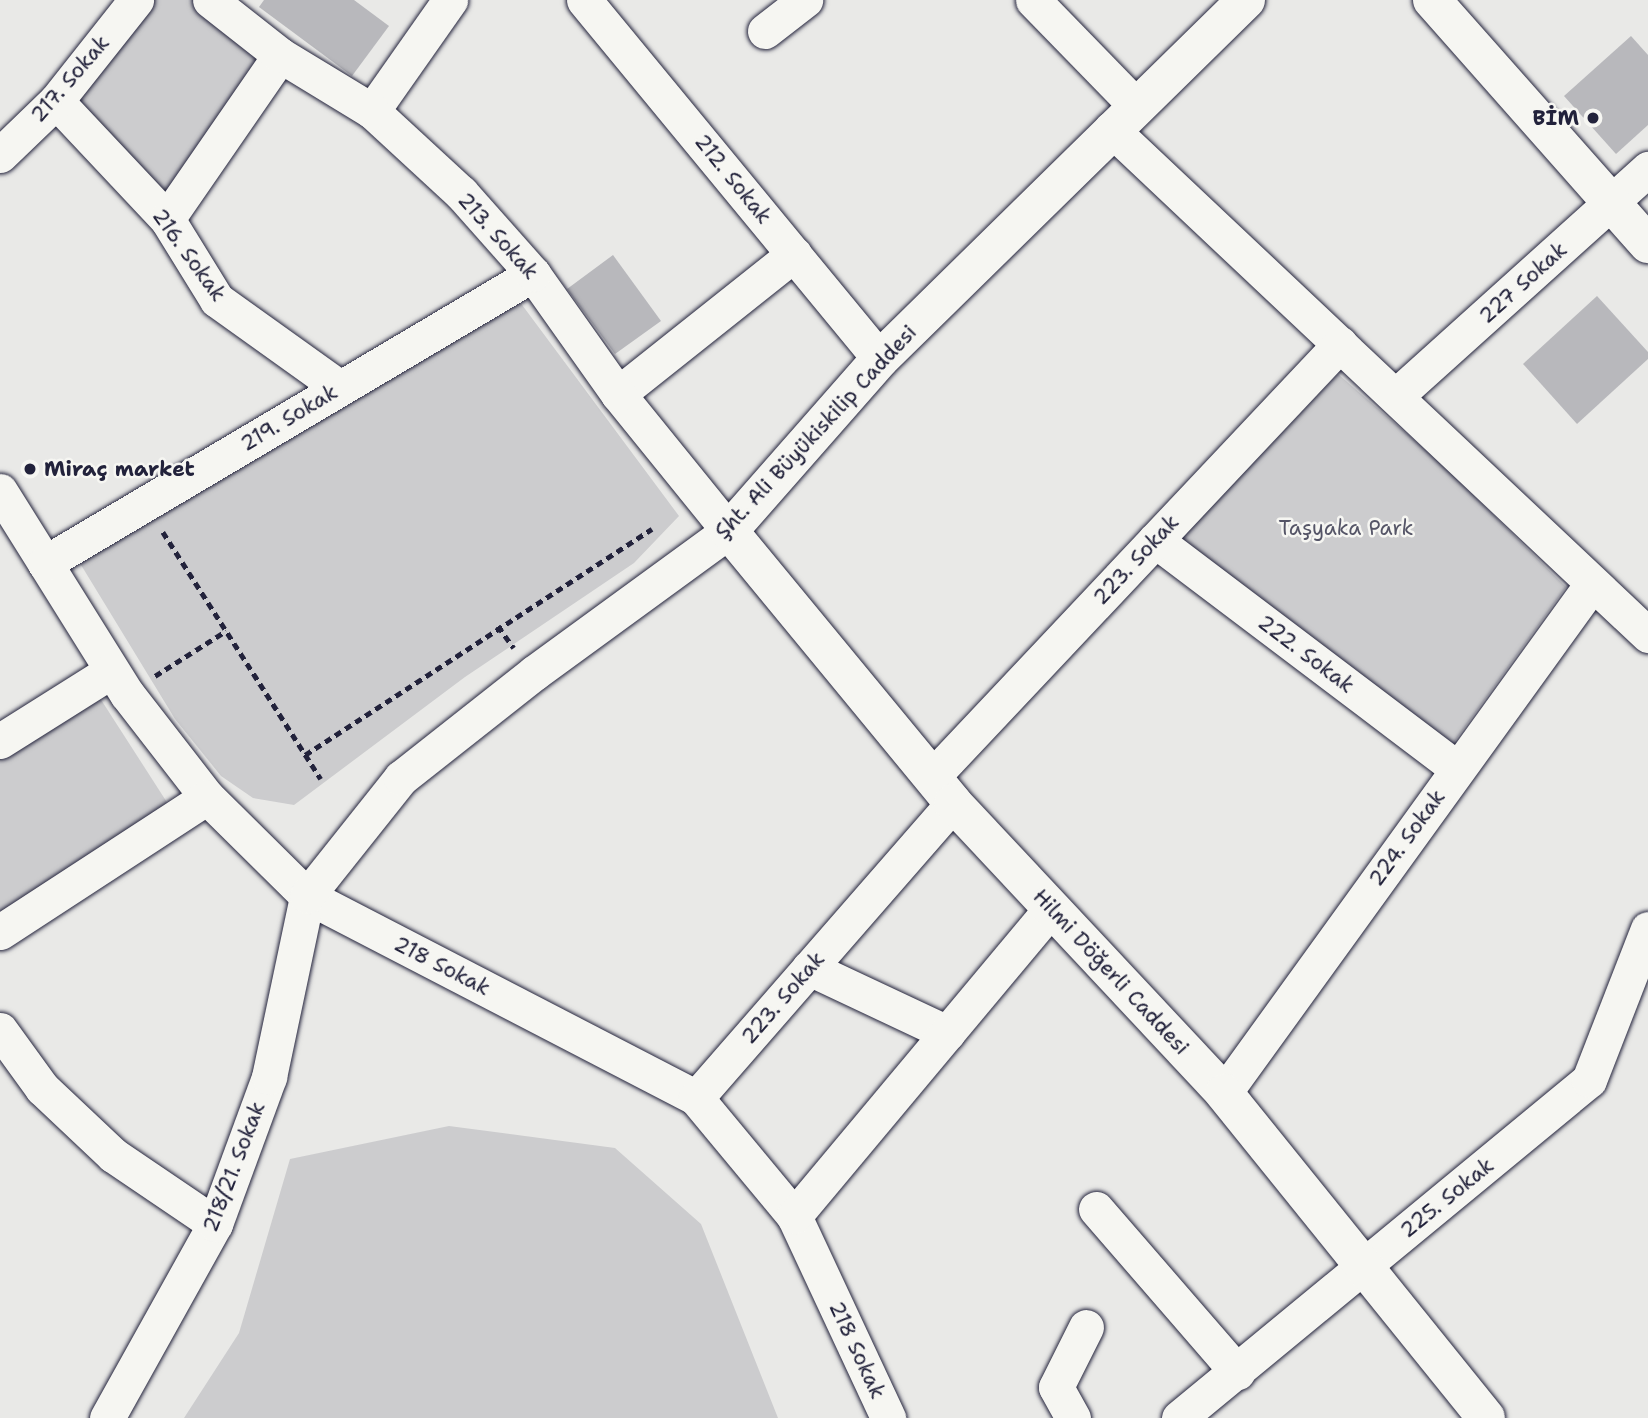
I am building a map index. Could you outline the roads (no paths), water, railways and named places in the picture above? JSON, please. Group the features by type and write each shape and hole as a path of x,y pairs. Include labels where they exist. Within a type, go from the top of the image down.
{"street":[{"name":"217. Sokak","path":"0,155 56,101 136,0"},
{"name":"213. Sokak","path":"210,0 280,55 372,111 461,193 533,274 618,394 729,531"},
{"path":"372,111 450,0"},
{"name":"212. Sokak","path":"584,0 880,359"},
{"path":"765,31 805,0"},
{"path":"1033,0 1124,117 1340,344 1648,635"},
{"name":"Şht. Ali Büyükiskilip Caddesi","path":"307,896 401,778 534,673 729,531 880,359 1246,0"},
{"path":"1432,0 1648,244"},
{"path":"167,219 280,55"},
{"name":"216. Sokak","path":"56,101 167,219 217,300 340,388"},
{"name":"227 Sokak","path":"1397,395 1648,169"},
{"path":"618,394 794,254"},
{"name":"219. Sokak","path":"45,563 533,274"},
{"name":"223. Sokak","path":"696,1098 809,968 943,790 1155,540 1340,344"},
{"name":"218 Sokak","path":"0,491 119,682 207,797 307,896 696,1098 794,1216 888,1418"},
{"name":"Hilmi Döğerli Caddesi","path":"729,531 943,790 1224,1093 1486,1418"},
{"name":"222. Sokak","path":"1155,540 1456,768"},
{"name":"224. Sokak","path":"1224,1093 1456,768 1592,584"},
{"path":"0,741 119,682"},
{"path":"0,932 207,797"},
{"name":"218/21. Sokak","path":"107,1418 215,1224 269,1077 307,896"},
{"path":"794,1216 1051,909"},
{"name":"225. Sokak","path":"1179,1418 1589,1080 1648,929"},
{"path":"809,968 947,1033"},
{"path":"0,1030 43,1088 113,1155 215,1224"},
{"path":"1096,1209 1237,1372"},
{"path":"1073,1418 1056,1387 1086,1327"}],"place":[{"name":"BİM","path":"1593,118"},
{"name":"Miraç market","path":"30,469"}],"park label":[{"name":"Taşyaka Park","path":"1346,528"}]}
